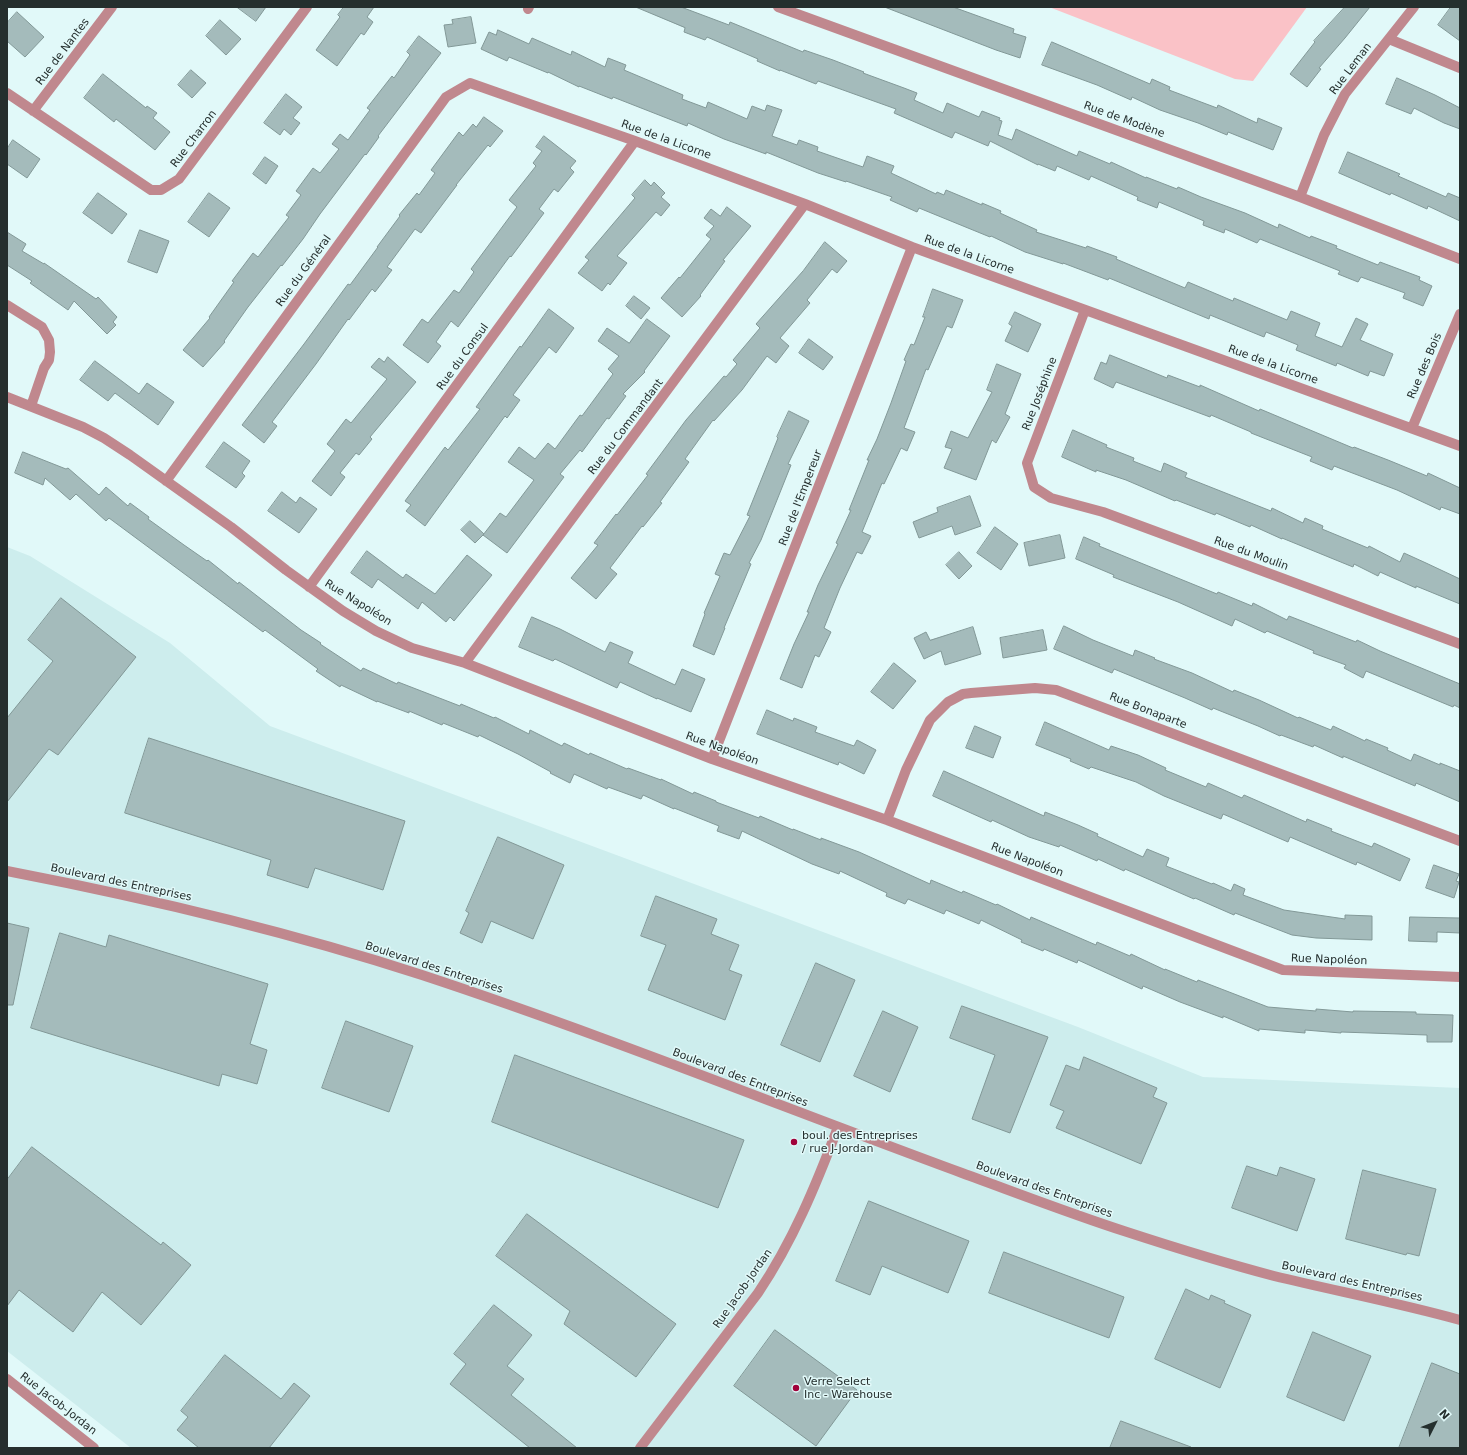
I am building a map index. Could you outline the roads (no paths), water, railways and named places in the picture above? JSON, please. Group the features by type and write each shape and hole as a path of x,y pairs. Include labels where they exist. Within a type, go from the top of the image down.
{"street":[{"name":"Rue de Nantes","path":"33,111 112,7"},
{"name":"Rue Charron","path":"7,93 151,190 161,190 179,179 307,7"},
{"name":"Rue de Modène","path":"778,7 1300,197 1460,259"},
{"name":"Rue Leman","path":"1300,197 1324,135 1345,94 1414,7"},
{"path":"1389,39 1460,68"},
{"name":"Rue de la Licorne","path":"470,83 635,141 805,204 912,247 1460,446"},
{"name":"Rue du Général","path":"166,481 446,97 470,83"},
{"name":"Rue du Consul","path":"309,587 635,141"},
{"name":"Rue du Commandant","path":"465,663 805,204"},
{"name":"Rue de l'Empereur","path":"712,758 912,247"},
{"path":"7,306 42,327 49,340 49,360 44,368 31,406"},
{"name":"Rue Joséphine","path":"1034,487 1027,463 1085,310"},
{"name":"Rue des Bois","path":"1412,428 1460,314"},
{"name":"Rue Napoléon","path":"7,397 83,427 104,438 231,527 309,587 344,611 376,631 412,648 465,663 712,758 887,820 1283,970 1460,977"},
{"name":"Rue du Moulin","path":"1034,487 1051,498 1103,512 1460,644"},
{"name":"Rue Bonaparte","path":"887,820 906,770 930,720 948,702 963,694 1035,688 1056,690 1460,841"},
{"name":"Boulevard des Entreprises","path":"7,871 120,894 208,915 282,934 414,973 588,1033 1079,1216 1176,1248 1273,1276 1460,1320"},
{"name":"Rue Jacob-Jordan","path":"640,1448 758,1293 774,1268 805,1211 838,1127"},
{"name":"Rue Jacob-Jordan","path":"7,1380 94,1448"}],"place":[{"name":"boul. des Entreprises / rue J-Jordan","path":"794,1142"},
{"name":"Verre Select Inc - Warehouse","path":"796,1388"}]}
